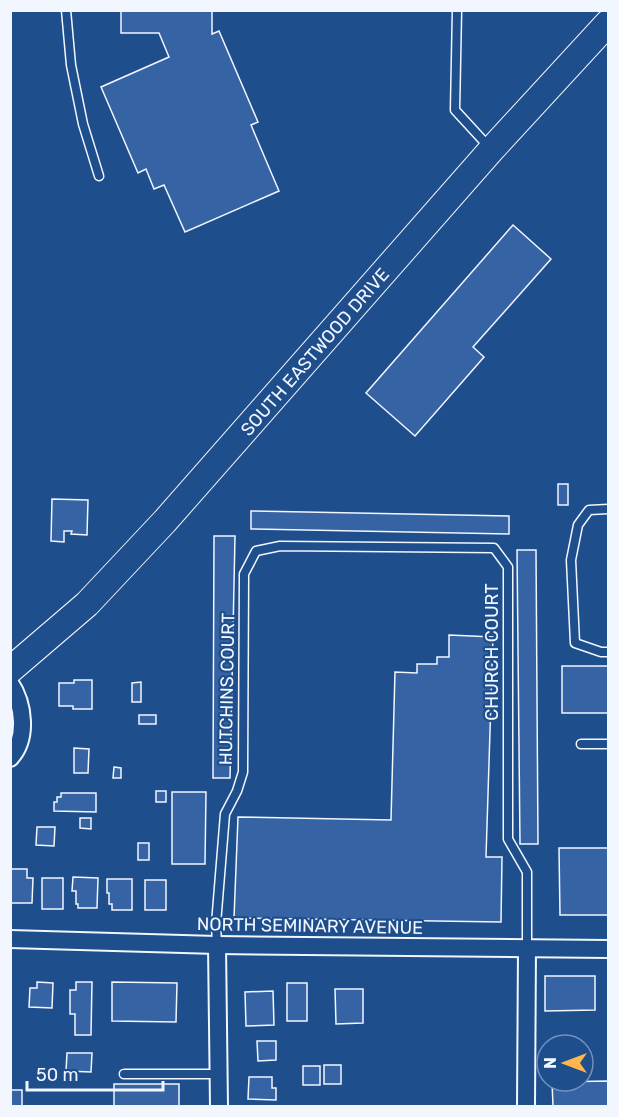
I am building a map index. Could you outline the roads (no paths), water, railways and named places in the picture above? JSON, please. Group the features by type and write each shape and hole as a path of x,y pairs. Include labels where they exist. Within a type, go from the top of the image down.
{"main road":[{"name":"SOUTH EASTWOOD DRIVE","path":"10,670 87,604 165,521 492,149 609,22"}],"street":[{"path":"10,683 17,694 21,716 21,740 10,758"},
{"name":"NORTH SEMINARY AVENUE","path":"10,939 217,945 609,949"},
{"path":"217,945 219,1107"},
{"path":"526,1107 527,949"}],"lane":[{"path":"66,10 73,75 83,124 99,176"},
{"path":"457,10 455,110 492,149"},
{"path":"609,509 589,510 578,525 571,560 574,643 609,652"},
{"name":"CHURCH COURT","path":"244,574 256,551 280,546 494,548 508,567 508,839 527,872 527,949"},
{"name":"HUTCHINS COURT","path":"217,945 216,924 225,814 237,791 243,772 244,574"},
{"path":"581,744 609,744"},
{"path":"124,1074 218,1074"}]}
